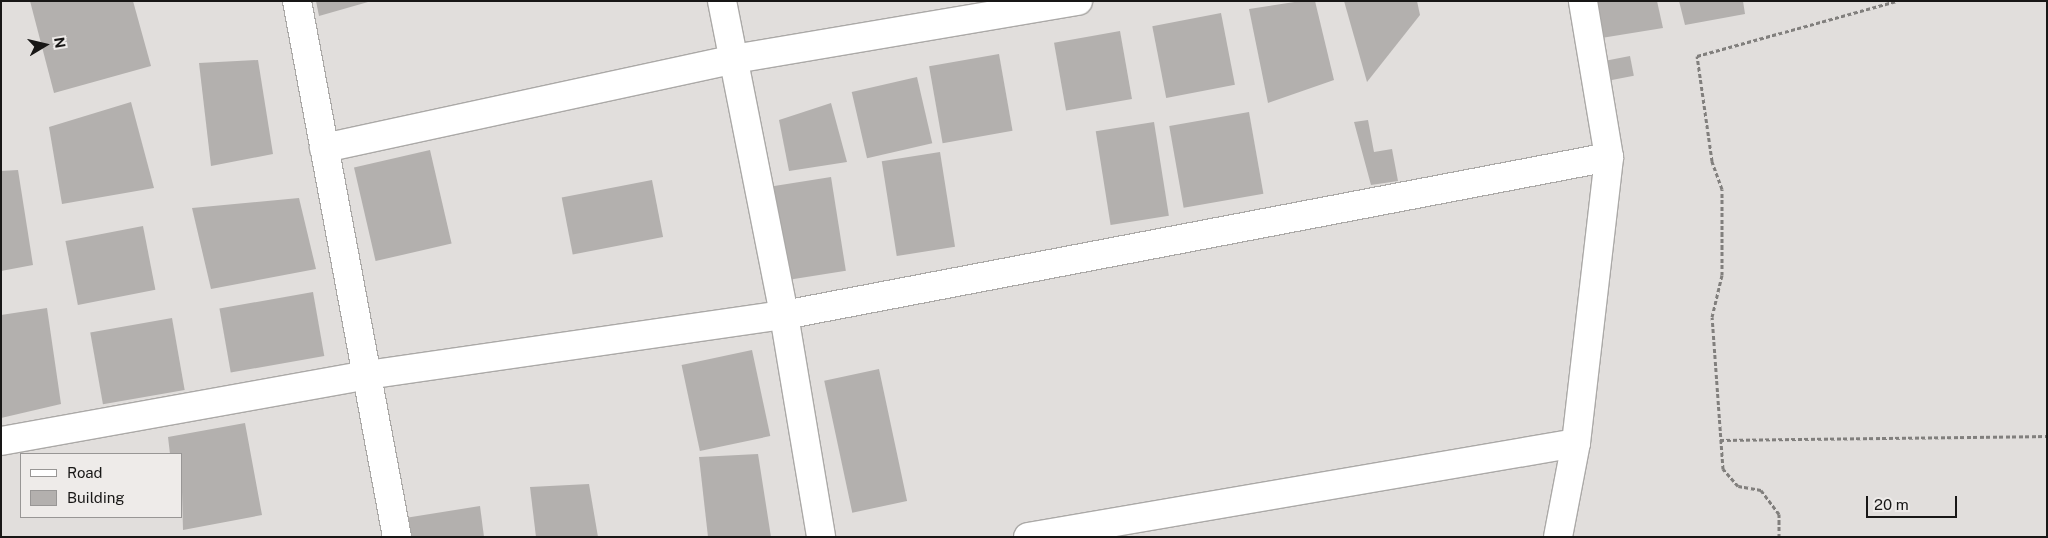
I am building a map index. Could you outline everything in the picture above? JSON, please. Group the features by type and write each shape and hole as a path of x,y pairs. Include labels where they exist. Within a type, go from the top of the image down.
{"street":[{"path":"297,1 397,537"},
{"path":"722,1 784,315 821,537"},
{"path":"324,148 734,59 1078,1"},
{"path":"1558,537 1576,443 1609,157 1583,1"},
{"path":"1,441 367,375 784,315 1609,157"},
{"path":"1028,537 1576,443"}],"path":[{"path":"1779,537 1778,514 1761,490 1738,486 1723,469 1712,317 1722,274 1722,189 1712,161 1697,56 1897,1"},
{"path":"1720,440 2047,436"}],"building":[{"path":"30,1 133,1 151,66 54,93"},
{"path":"316,1 368,1 368,2 319,16"},
{"path":"1301,1 1315,1 1334,80 1268,103 1249,9"},
{"path":"1344,1 1417,1 1420,15 1367,82"},
{"path":"1583,1 1657,1 1663,28 1589,40"},
{"path":"1679,1 1743,1 1745,14 1685,25"},
{"path":"1221,13 1235,85 1166,98 1152,26"},
{"path":"1120,31 1132,99 1066,111 1054,43"},
{"path":"999,54 1013,131 943,143 929,66"},
{"path":"1630,56 1634,76 1597,83 1593,63"},
{"path":"258,60 273,154 211,166 199,63"},
{"path":"917,77 932,143 867,158 852,92"},
{"path":"131,102 154,188 62,204 49,127"},
{"path":"831,103 847,162 789,171 779,120"},
{"path":"1249,112 1263,194 1184,208 1169,126"},
{"path":"1368,120 1374,152 1392,149 1398,181 1371,185 1354,122"},
{"path":"1154,122 1169,216 1111,225 1096,131"},
{"path":"430,150 452,244 376,261 354,168"},
{"path":"940,152 955,247 897,256 882,161"},
{"path":"18,170 33,265 1,271 1,171"},
{"path":"831,177 846,271 788,280 773,186"},
{"path":"652,180 663,237 573,254 562,198"},
{"path":"299,198 316,269 211,289 192,208"},
{"path":"143,226 155,290 78,305 65,241"},
{"path":"313,292 324,356 231,373 219,308"},
{"path":"47,308 61,404 1,418 1,315"},
{"path":"172,318 185,390 103,404 90,332"},
{"path":"752,350 770,436 700,451 682,365"},
{"path":"879,369 907,501 852,513 824,381"},
{"path":"245,423 262,515 183,530 182,453 170,453 168,437"},
{"path":"758,454 771,537 708,537 699,457"},
{"path":"589,484 598,537 536,537 530,487"},
{"path":"480,506 484,537 409,537 405,518"}]}
